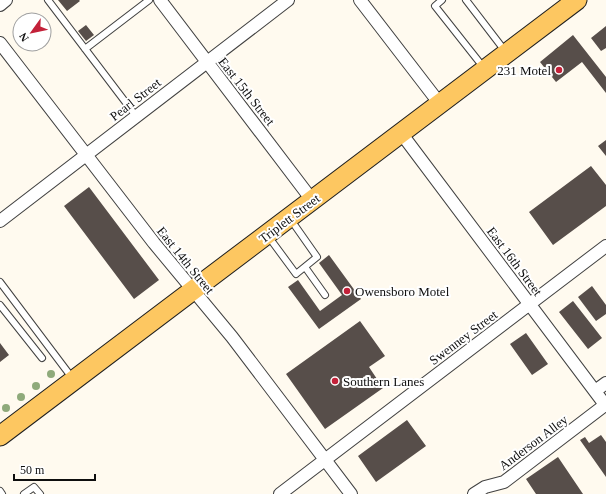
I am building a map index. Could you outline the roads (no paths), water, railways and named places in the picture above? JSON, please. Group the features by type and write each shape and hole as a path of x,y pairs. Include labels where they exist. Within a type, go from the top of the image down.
{"main road":[{"name":"Triplett Street","path":"0,436 578,0"}],"street":[{"path":"0,4 6,0"},
{"name":"East 15th Street","path":"160,0 312,200"},
{"name":"Pearl Street","path":"0,220 288,0"},
{"path":"360,0 440,104"},
{"name":"East 14th Street","path":"0,43 154,243 232,337 351,494"},
{"name":"East 16th Street","path":"401,133 606,405"},
{"name":"Swenney Street","path":"280,494 606,246"},
{"path":"595,391 606,383"},
{"name":"Anderson Alley","path":"474,494 485,487 504,482 606,405"}],"lane":[{"path":"48,0 136,116"},
{"path":"85,49 149,0"},
{"path":"442,0 435,6 485,69"},
{"path":"466,0 507,53"},
{"path":"267,234 296,274 317,257 289,218"},
{"path":"305,267 325,295"},
{"path":"0,282 74,380"},
{"path":"0,305 42,358"},
{"path":"24,494 34,487 40,494"}],"place":[{"name":"231 Motel","path":"559,70"},
{"name":"Owensboro Motel","path":"347,291"},
{"name":"Southern Lanes","path":"335,381"}]}
